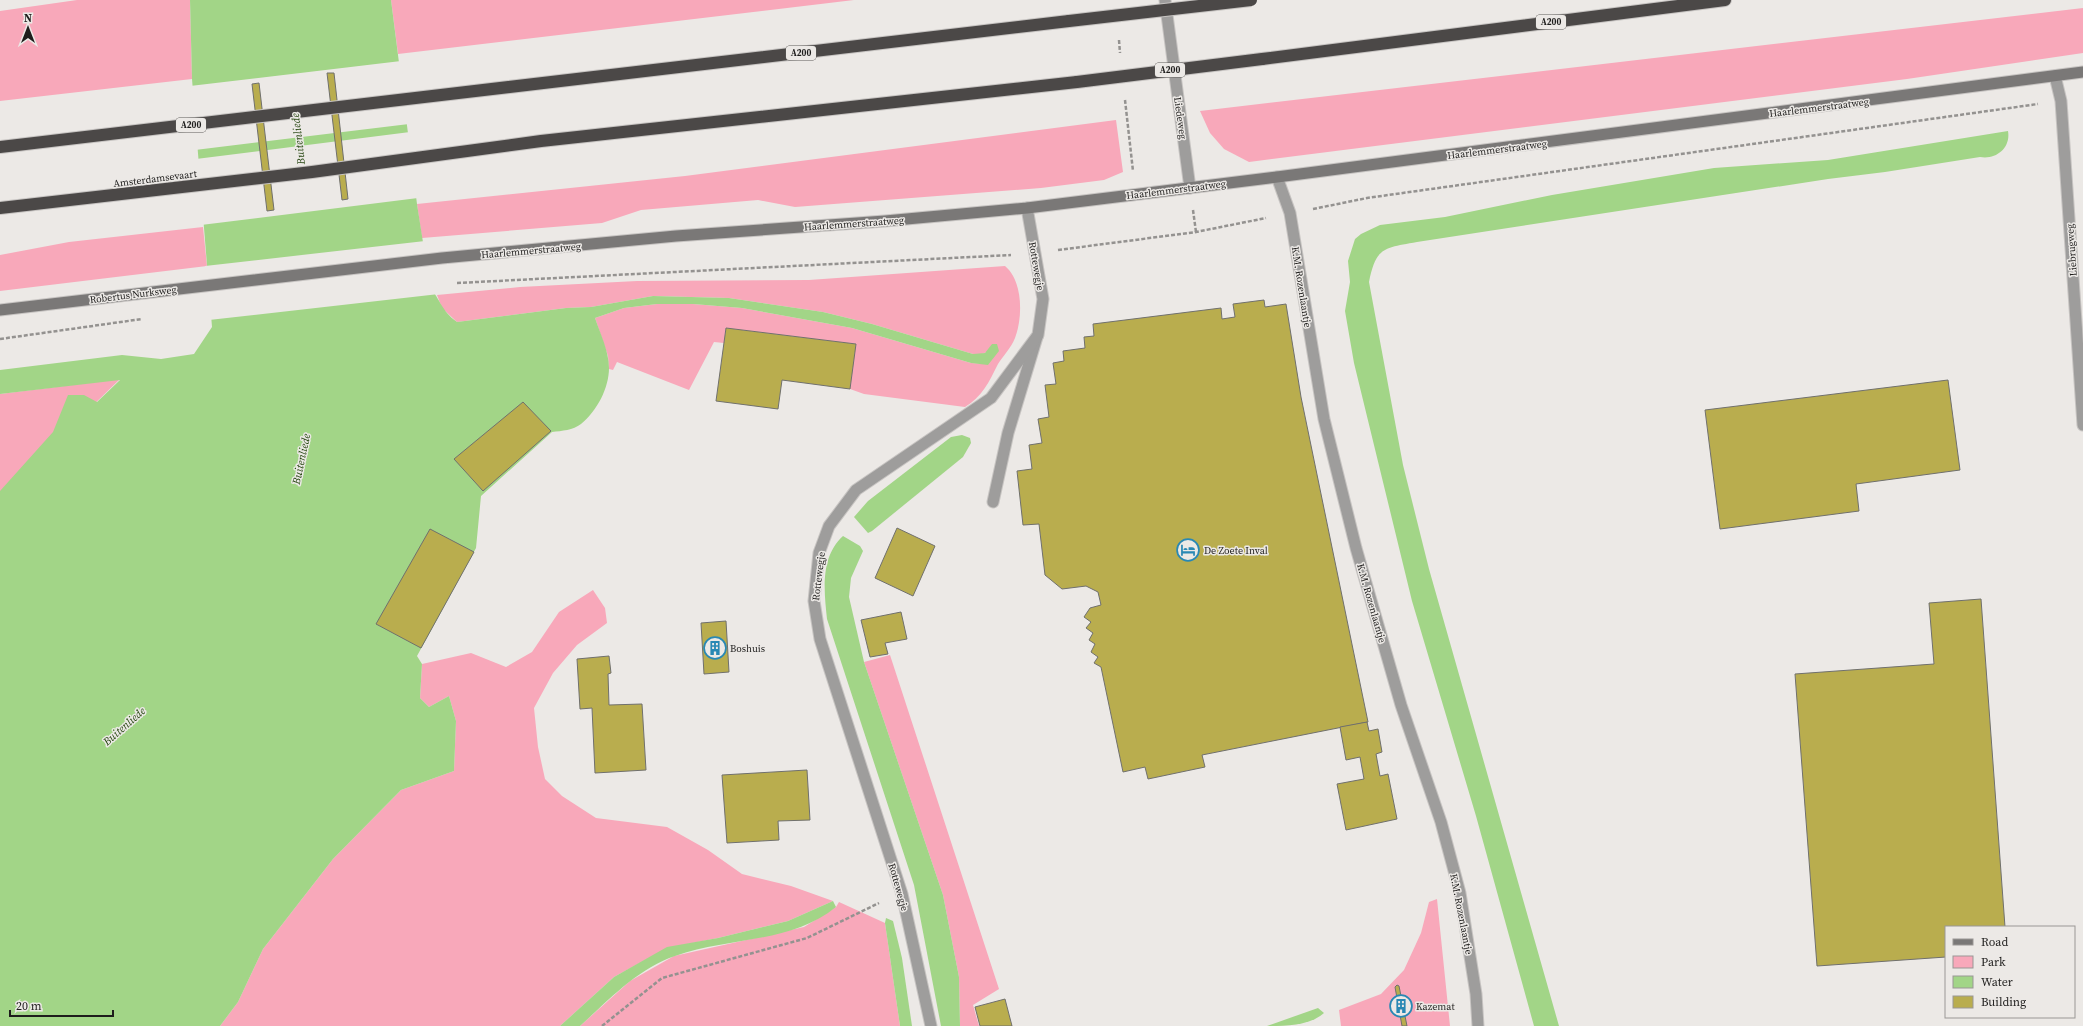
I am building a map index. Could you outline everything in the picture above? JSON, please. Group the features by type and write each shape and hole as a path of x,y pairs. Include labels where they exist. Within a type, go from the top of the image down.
{"highway":[{"name":"A200","path":"0,147 1251,0"},
{"name":"Amsterdamsevaart","path":"0,208 312,172 541,141 1077,82 1724,0"}],"main road":[{"name":"Haarlemmerstraatweg","path":"266,279 442,258 676,236 885,222 1027,208 2083,72"},
{"name":"Robertus Nurksweg","path":"0,310 194,286 266,279"}],"street":[{"name":"Liedeweg","path":"1165,0 1190,188"},
{"name":"Liebrugweg","path":"2055,76 2061,101 2079,306 2083,425"},
{"name":"K.M. Rozenlaantje","path":"1277,177 1290,214 1324,419 1356,548 1401,705 1441,822 1460,893 1476,994 1478,1026"},
{"name":"Rottewegje","path":"931,1026 902,894 820,639 814,601 819,553 829,526 856,490 991,398 1038,335 1043,299 1027,208"},
{"path":"993,502 1008,433 1038,335"}],"path":[{"path":"453,283 1035,254 1196,232 1367,198 2061,101"},
{"path":"0,339 150,318"},
{"path":"602,1026 662,978 808,938 862,910 902,894"}],"green space":[{"path":"77,0 190,0 192,79 0,101 0,11"},
{"path":"391,0 854,0 398,54"},
{"path":"2083,8 2083,53 1907,79 1249,162 1224,149 1210,133 1200,111"},
{"path":"1116,120 1123,172 1104,180 1041,188 795,207 758,200 641,210 602,223 422,238 417,204 685,176"},
{"path":"203,227 207,266 0,291 0,255 69,242"},
{"path":"1005,266 1011,273 1018,290 1020,310 1018,329 1013,342 998,364 981,394 965,407 864,394 850,389 856,344 726,328 724,343 714,342 689,390 617,362 613,370 609,369 608,356 595,318 624,308 657,304 693,304 742,308 852,328 971,363 989,364 991,346 986,352 981,354 973,354 872,324 823,312 729,298 653,296 591,307 566,308 457,322 442,308 437,295 520,287 637,281 809,280"},
{"path":"120,379 0,496 0,394"},
{"path":"593,590 605,608 607,623 577,645 553,673 534,708 538,747 545,779 562,796 596,818 667,827 708,850 742,874 791,886 833,901 788,921 718,938 667,948 614,977 560,1026 220,1026 238,1002 263,949 333,859 401,790 454,771 456,721 449,696 429,707 420,698 422,664 471,653 506,667 532,652 559,612"},
{"path":"890,655 999,989 973,1005 979,1026 960,1026 959,977 943,895 864,662"},
{"path":"1437,899 1450,1026 1341,1026 1339,1010 1381,994 1404,970 1421,933 1429,902"},
{"path":"839,902 885,923 900,1026 580,1026 630,981 674,956 804,927 836,907"}],"water":[{"name":"Buitenliede","path":"190,0 391,0 417,204 430,287 444,309 457,322 566,308 591,307 653,296 729,298 823,312 872,324 973,354 985,353 992,344 997,344 999,351 988,365 971,363 852,328 742,308 693,304 657,304 624,308 595,318 609,362 607,383 601,399 592,413 581,424 571,429 552,432 481,496 476,548 417,656 422,664 420,698 429,707 449,696 456,721 454,771 401,790 333,859 263,949 238,1002 220,1026 0,1026 0,491 53,432 68,395 84,395 97,402 120,380 0,394 0,370 122,355 161,359 194,354 212,327 192,79"},
{"path":"2008,131 2007,143 2005,147 2001,152 1992,157 1980,157 1885,172 1828,179 1417,242 1389,248 1383,251 1375,262 1369,282 1403,465 1429,569 1559,1026 1534,1026 1476,816 1412,601 1354,363 1345,311 1350,282 1348,261 1355,239 1361,234 1380,225 1445,217 1552,195 1714,168 1828,160"},
{"path":"962,435 970,438 971,443 963,457 868,533 854,517 868,501 951,437"},
{"path":"843,536 860,546 863,551 851,578 849,597 864,662 943,895 959,977 960,1026 941,1026 914,885 827,619 825,575 827,564 830,554"},
{"path":"833,901 836,907 818,919 799,928 779,934 695,950 661,962 648,969 624,986 580,1026 560,1026 614,977 667,947 718,938 788,921"},
{"path":"886,918 893,921 902,958 912,1026 900,1026 885,923"},
{"path":"1318,1008 1324,1013 1311,1021 1289,1025 1267,1026"}],"pier":[{"path":"401,61 409,124 195,150 190,86"},
{"path":"410,132 418,198 201,225 196,159"},
{"path":"425,241 432,286 439,294 209,320 205,266"}],"building":[{"path":"327,73 334,73 348,199 342,200"},
{"path":"259,83 274,210 267,211 252,84"},
{"name":"De Zoete Inval","path":"1264,300 1265,307 1286,304 1301,397 1368,722 1202,755 1205,767 1148,779 1145,767 1123,772 1101,667 1094,663 1098,657 1091,652 1095,644 1089,640 1093,633 1086,628 1091,622 1084,617 1090,608 1101,605 1098,592 1086,586 1062,589 1045,575 1039,524 1023,525 1017,471 1032,469 1029,445 1042,443 1038,419 1049,417 1045,385 1056,384 1053,363 1064,361 1063,351 1085,348 1084,337 1094,336 1093,324 1221,308 1222,319 1235,317 1233,304"},
{"path":"726,328 856,344 850,389 782,380 778,409 716,401"},
{"path":"1948,380 1960,470 1856,484 1859,511 1720,529 1705,410"},
{"path":"523,402 551,431 483,491 454,459"},
{"path":"897,528 935,546 913,596 875,578"},
{"path":"430,529 474,552 421,648 376,624"},
{"path":"1981,599 2005,926 1945,926 1945,957 1817,966 1795,674 1934,664 1929,603"},
{"path":"901,612 907,639 885,643 888,654 870,657 861,620"},
{"name":"Boshuis","path":"726,621 729,672 704,674 701,623"},
{"path":"609,656 611,673 608,674 609,705 642,704 646,770 595,773 592,708 580,709 577,659"},
{"path":"1367,722 1369,731 1378,729 1382,752 1376,754 1380,776 1388,774 1397,819 1346,830 1337,784 1364,779 1360,757 1346,760 1340,727"},
{"path":"807,770 810,820 778,821 779,840 727,843 722,775"},
{"name":"Kazemat","path":"1397,985 1399,986 1407,1026 1402,1026 1395,987"},
{"path":"1005,999 1012,1026 980,1026 975,1007"}],"place":[{"name":"De Zoete Inval","path":"1188,550"},
{"name":"Boshuis","path":"715,648"},
{"name":"Kazemat","path":"1401,1006"}]}
